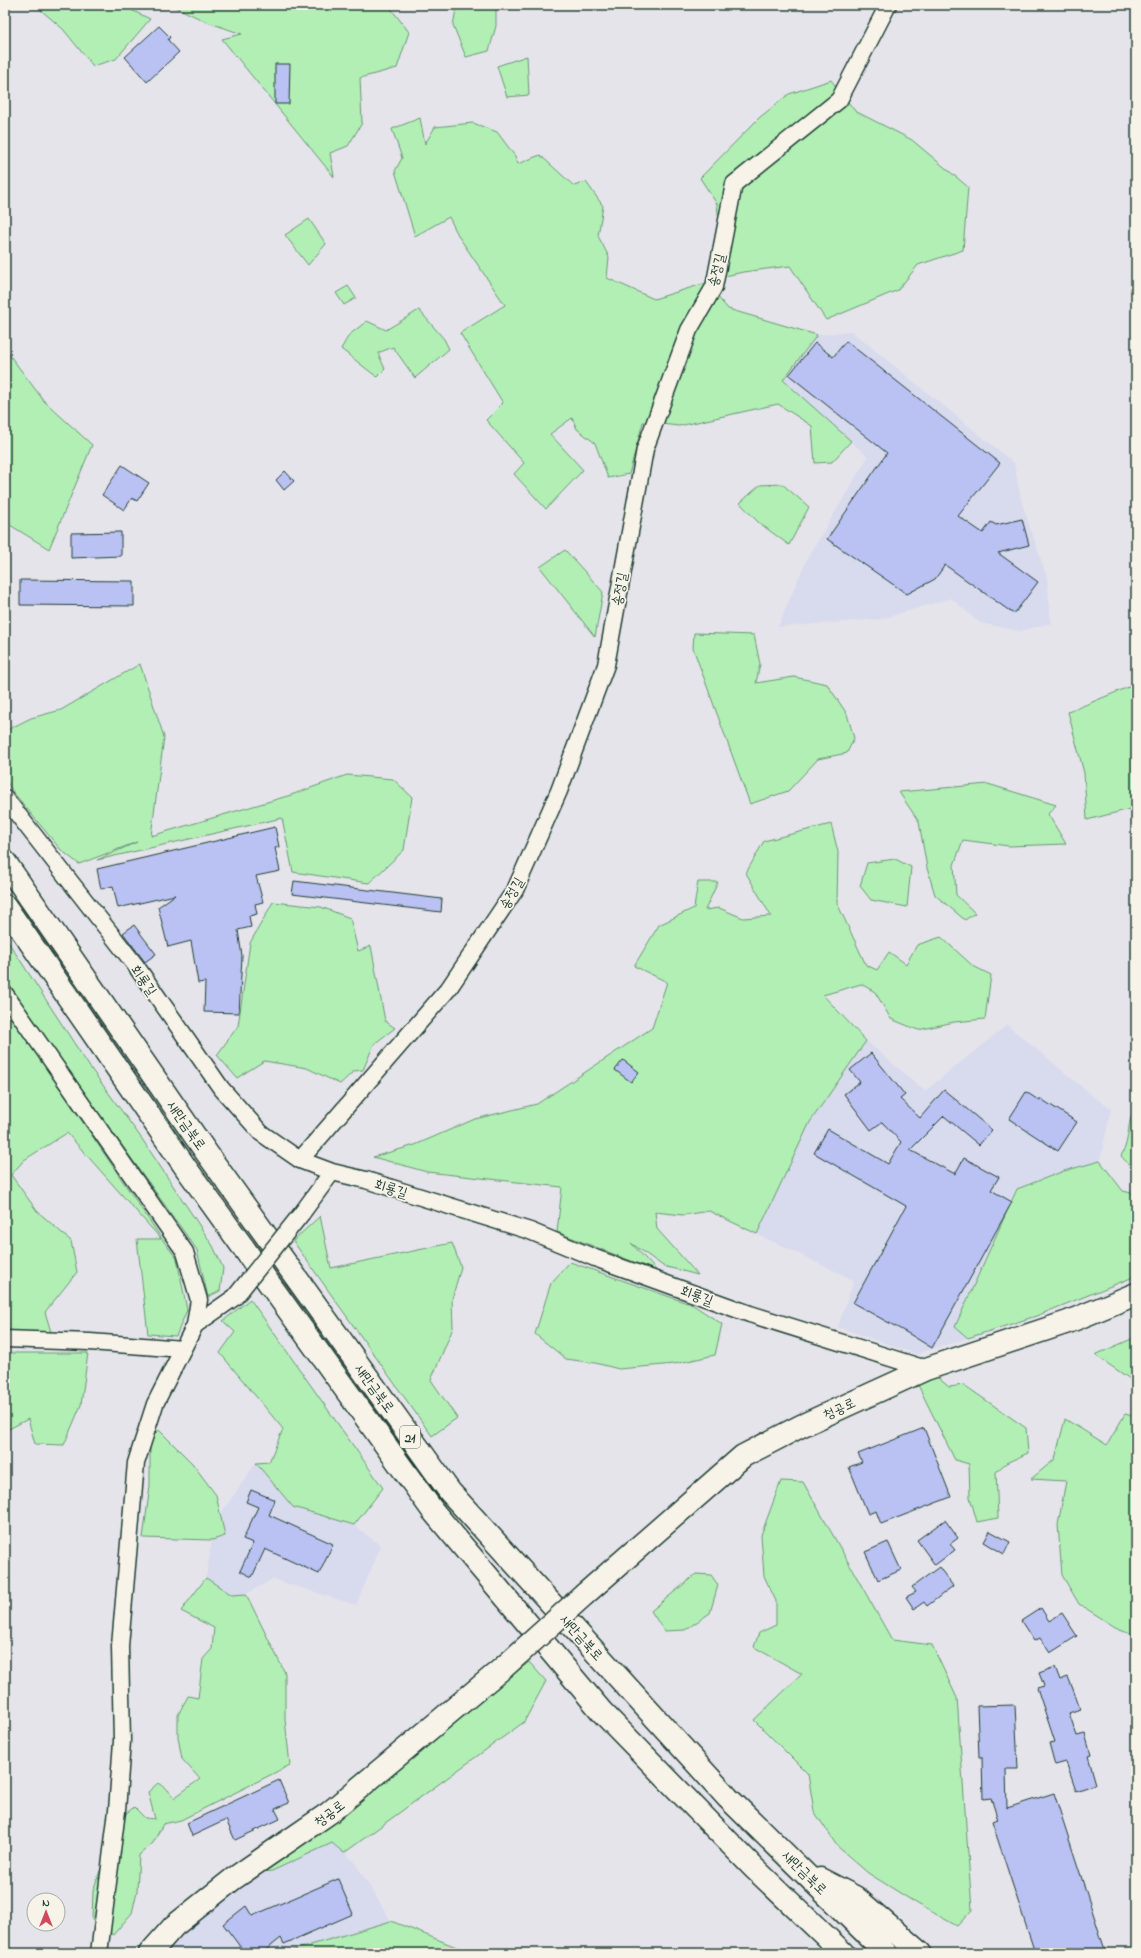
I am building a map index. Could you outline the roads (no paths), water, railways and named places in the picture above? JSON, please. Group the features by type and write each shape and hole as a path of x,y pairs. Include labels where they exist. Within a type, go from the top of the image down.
{"main road":[{"name":"새만금북로","path":"5,862 206,1152 450,1492 728,1798 804,1870 886,1953"},
{"name":"새만금북로","path":"5,906 186,1168 433,1511 602,1712 754,1868 843,1953"},
{"name":"청공로","path":"150,1953 174,1926 233,1879 329,1814 504,1667 743,1456 801,1426 926,1370 1068,1322 1136,1294"},
{"path":"754,1868 778,1906 829,1953"},
{"path":"804,1870 855,1897 920,1953"}],"street":[{"name":"송정길","path":"300,1160 449,988 514,890 559,791 606,665 645,449 689,330 714,287 734,184 839,100 888,5"},
{"name":"회룡길","path":"5,798 136,966 221,1088 261,1133 300,1160 332,1172 366,1180 530,1231 595,1258 750,1314 926,1370"},
{"path":"5,994 185,1252 199,1300 195,1325 155,1404 136,1463 120,1646 122,1741 117,1811 99,1953"},
{"path":"195,1325 235,1298 302,1213 332,1172"},
{"path":"5,1339 90,1342 183,1349"}]}
